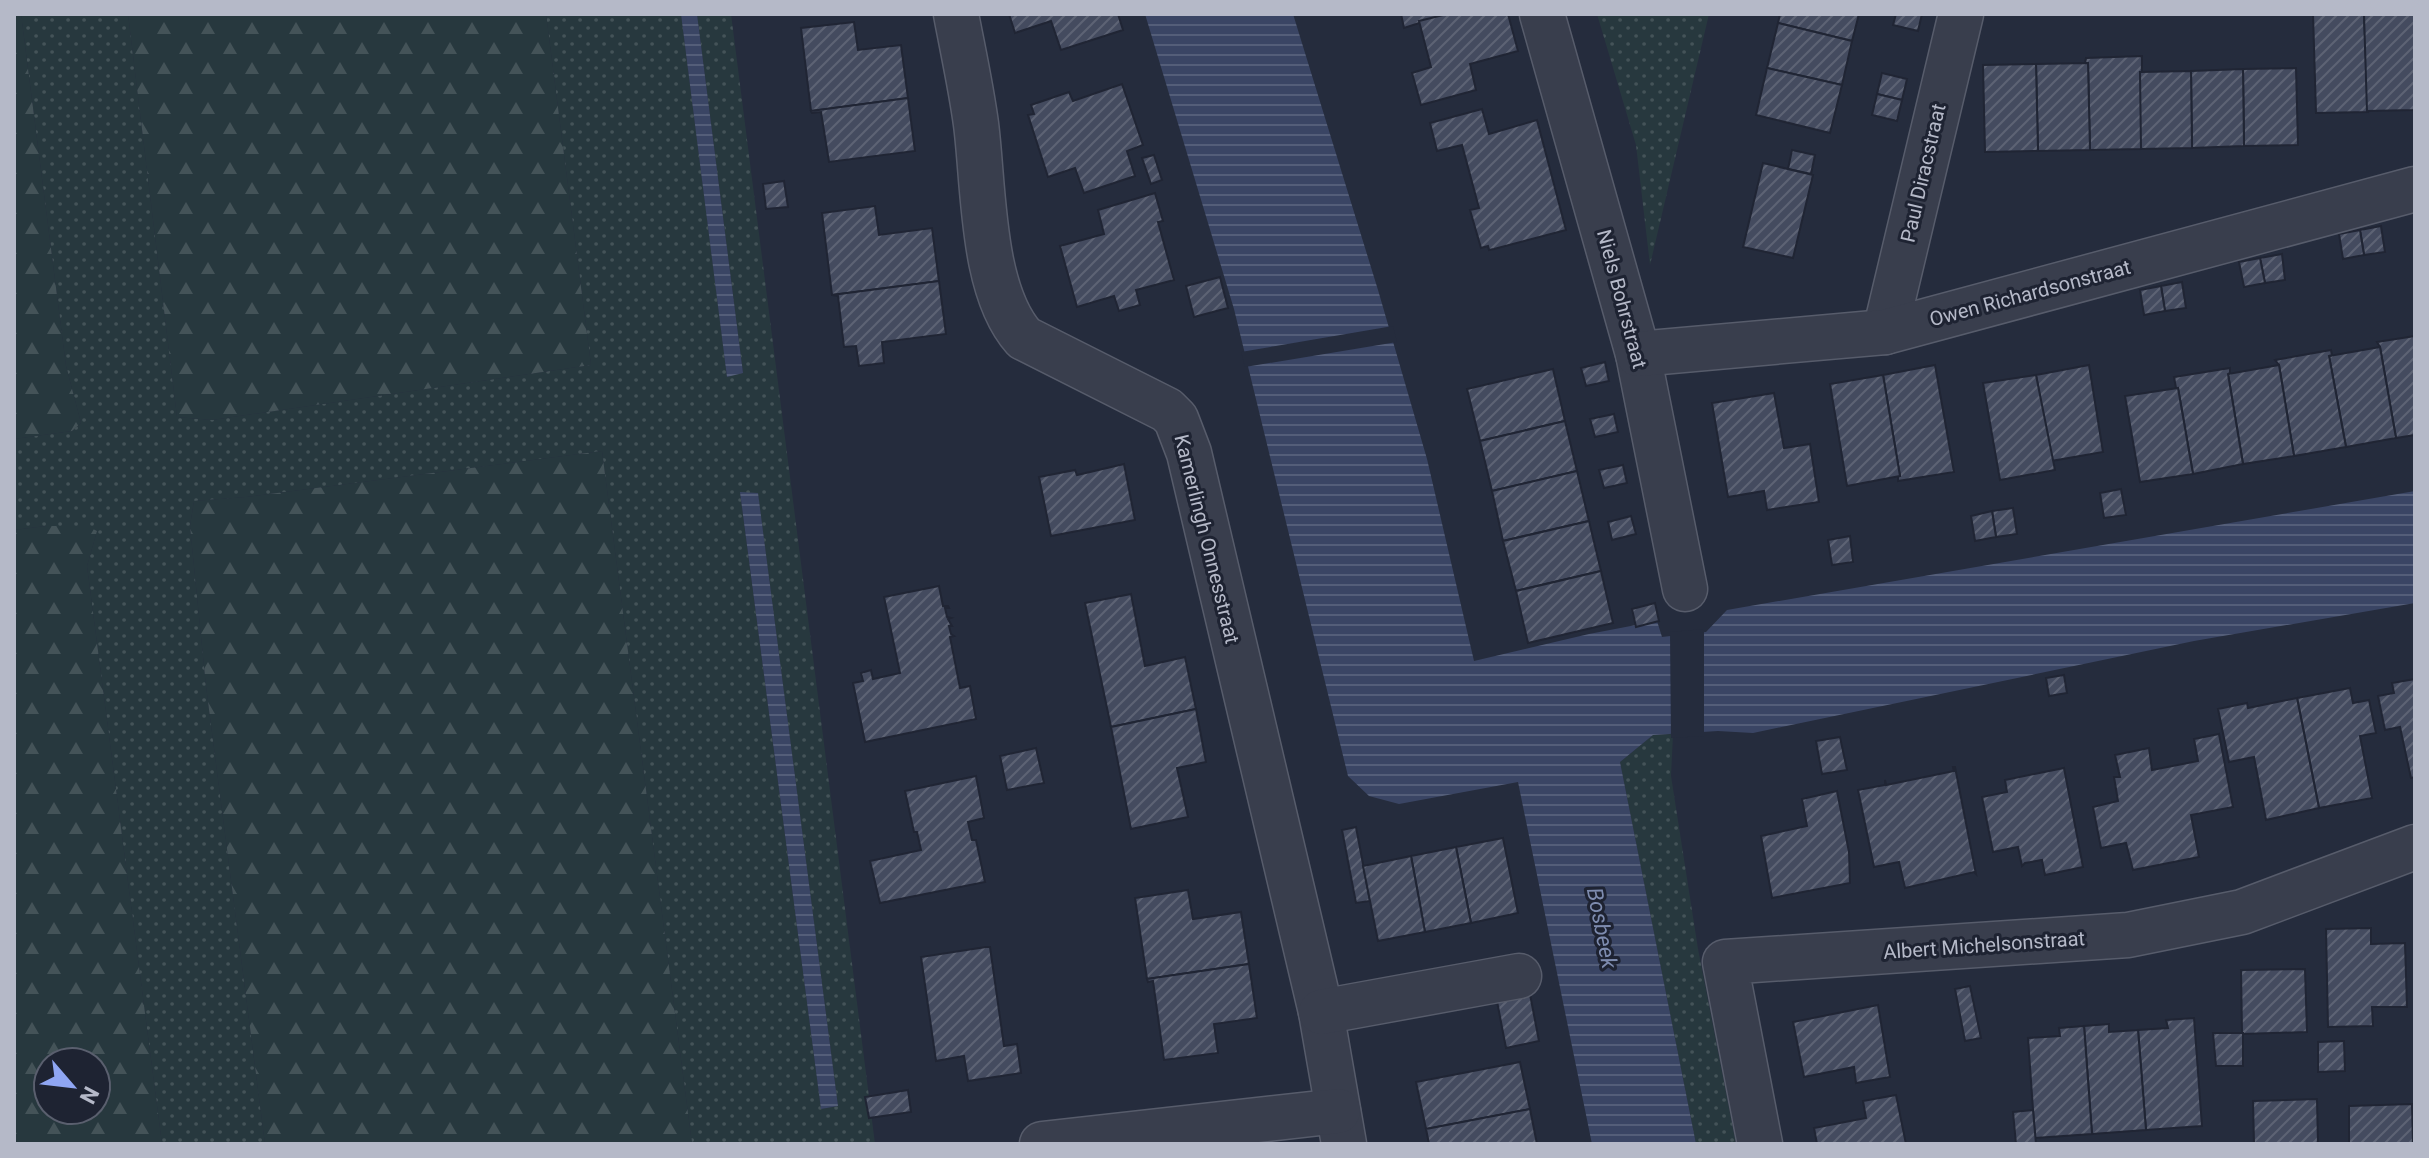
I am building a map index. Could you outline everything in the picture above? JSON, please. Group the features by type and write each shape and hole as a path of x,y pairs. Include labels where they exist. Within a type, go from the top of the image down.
{"street":[{"name":"Kamerlingh Onnesstraat","path":"956,14 975,121 992,268 1013,325 1024,338 1167,410 1176,419 1189,453 1321,1012 1341,1127 1042,1144"},
{"name":"Niels Bohrstraat","path":"1542,14 1638,354 1685,589"},
{"name":"Paul Diracstraat","path":"1885,332 1961,14"},
{"name":"Owen Richardsonstraat","path":"1638,354 1885,332 2415,189"},
{"name":"Albert Michelsonstraat","path":"1760,1144 1725,962 2128,935 2242,912 2415,847"},
{"path":"1321,1012 1519,976"}],"green space":[{"path":"14,14 21,14 66,366 81,423 72,431 14,439"},
{"path":"21,14 128,14 177,417 212,420 591,365 546,14 681,14 727,376 743,373 697,14 731,14 875,1144 692,1144 602,451 194,501 190,526 206,686 265,1144 162,1144 87,566 97,531 46,526 14,530 14,439 72,431 81,423 66,366","holes":["740,493 758,494 838,1106 821,1109"]},
{"path":"128,14 546,14 591,365 212,420 177,417"},
{"path":"1597,14 1709,14 1650,265 1636,145"},
{"path":"602,451 692,1144 265,1144 206,686 190,526 194,501"},
{"path":"87,526 97,531 87,566 162,1144 14,1144 14,530"},
{"path":"1673,734 1671,776 1698,949 1736,1144 1696,1144 1620,762 1653,735"}],"water":[{"path":"681,14 697,14 743,373 727,377"},
{"name":"Bosbeek","path":"1145,14 1293,14 1427,459 1474,661 1657,621 1662,637 1706,632 1727,610 2415,491 2415,603 2194,641 1753,733 1718,731 1653,735 1620,762 1696,1144 1592,1144 1518,782 1399,804 1369,796 1348,776 1234,309"},
{"path":"740,492 758,493 838,1106 821,1109"}],"pier":[{"path":"1393,326 1397,342 1245,367 1241,352"},
{"path":"1704,629 1704,736 1671,738 1670,632"}],"building":[{"path":"1009,14 1118,14 1123,30 1061,50 1051,21 1015,33"},
{"path":"1401,14 1447,14 1404,28"},
{"path":"1447,14 1508,14 1518,51 1470,64 1476,90 1421,105 1412,73 1431,67 1419,21"},
{"path":"1780,14 1859,14 1852,41 1778,23"},
{"path":"1896,14 1922,14 1918,31 1893,25"},
{"path":"2313,14 2364,14 2368,112 2316,113"},
{"path":"2364,14 2415,14 2415,110 2367,111"},
{"path":"854,22 858,50 901,45 908,98 811,111 801,28"},
{"path":"1778,23 1852,41 1842,85 1767,68"},
{"path":"2142,56 2141,149 2090,150 2086,58"},
{"path":"2088,63 2090,150 2038,151 2036,64"},
{"path":"2036,64 2038,151 1985,152 1983,65"},
{"path":"1767,68 1842,85 1830,133 1756,115"},
{"path":"2296,68 2298,145 2244,146 2243,69"},
{"path":"2243,69 2244,146 2192,148 2191,71"},
{"path":"2191,71 2192,148 2141,149 2140,72"},
{"path":"1882,73 1907,79 1902,100 1877,94"},
{"path":"1122,84 1143,145 1127,151 1135,176 1084,193 1075,168 1048,177 1028,115 1034,114 1031,105 1069,92 1073,101"},
{"path":"1877,94 1902,100 1897,121 1872,115"},
{"path":"908,98 915,151 829,162 821,112 811,111"},
{"path":"1482,109 1489,134 1537,120 1566,230 1494,249 1489,250 1488,246 1481,248 1470,210 1479,208 1462,145 1437,151 1430,123"},
{"path":"1792,150 1815,155 1811,174 1788,169"},
{"path":"1154,155 1162,180 1151,184 1142,158"},
{"path":"1763,163 1813,175 1793,258 1743,247"},
{"path":"784,181 788,207 766,209 763,184"},
{"path":"1155,193 1163,221 1158,222 1174,280 1136,290 1140,305 1119,311 1114,296 1077,307 1060,246 1104,234 1098,210"},
{"path":"875,206 879,235 932,228 939,281 832,295 822,213"},
{"path":"2381,226 2385,252 2364,255 2360,230"},
{"path":"2360,230 2364,255 2343,259 2339,234"},
{"path":"2282,254 2285,280 2265,283 2260,258"},
{"path":"2260,258 2265,283 2244,287 2239,262"},
{"path":"1220,277 1228,308 1194,317 1186,286"},
{"path":"939,281 946,334 882,342 884,363 859,366 856,346 844,347 838,296 832,295"},
{"path":"2182,282 2186,308 2165,311 2161,286"},
{"path":"2161,286 2165,311 2144,315 2140,290"},
{"path":"2415,336 2415,435 2396,438 2377,342"},
{"path":"2380,347 2396,438 2346,447 2329,356"},
{"path":"2331,350 2332,355 2329,356 2346,447 2294,456 2279,365 2275,360"},
{"path":"1605,362 1609,381 1586,386 1581,368"},
{"path":"1935,365 1954,472 1898,481 1900,476 1883,375"},
{"path":"2089,365 2103,452 2051,461 2036,375"},
{"path":"2279,365 2294,456 2243,464 2228,374"},
{"path":"2230,368 2228,374 2243,464 2193,474 2174,377"},
{"path":"1553,369 1565,421 1480,441 1467,389"},
{"path":"1883,375 1900,476 1847,486 1830,384"},
{"path":"2036,375 2055,470 2000,480 1983,383"},
{"path":"2178,388 2193,474 2140,482 2125,396"},
{"path":"1774,393 1784,448 1810,444 1819,502 1767,510 1764,491 1728,497 1712,403"},
{"path":"1614,414 1618,432 1595,437 1590,419"},
{"path":"1565,421 1577,471 1492,491 1480,441"},
{"path":"1124,464 1135,520 1051,536 1039,477 1075,470 1077,475"},
{"path":"1623,465 1627,483 1604,488 1599,470"},
{"path":"1577,471 1589,521 1503,541 1492,491"},
{"path":"2121,489 2126,515 2104,518 2100,493"},
{"path":"2013,508 2017,534 1996,537 1992,511"},
{"path":"1992,511 1996,537 1975,541 1971,516"},
{"path":"1631,516 1636,534 1612,540 1608,522"},
{"path":"1589,521 1601,571 1516,591 1503,541"},
{"path":"1850,536 1853,562 1832,565 1828,540"},
{"path":"1601,571 1613,623 1528,643 1516,591"},
{"path":"939,586 943,606 949,608 945,608 947,617 951,618 948,619 952,626 949,626 954,636 950,637 960,688 970,686 976,719 865,742 853,683 863,681 861,673 871,670 873,679 900,673 884,597"},
{"path":"1131,594 1145,666 1185,657 1196,709 1111,727 1085,603"},
{"path":"1655,603 1659,621 1636,627 1632,609"},
{"path":"2064,675 2067,693 2049,696 2046,678"},
{"path":"2415,679 2415,777 2411,778 2400,727 2385,730 2378,696 2394,693 2392,683"},
{"path":"2350,688 2353,703 2369,700 2376,733 2360,736 2372,798 2319,808 2297,698"},
{"path":"2297,698 2319,808 2266,820 2254,757 2229,762 2218,709 2247,703 2248,708"},
{"path":"1196,709 1206,762 1177,768 1188,817 1131,829 1111,727"},
{"path":"2219,734 2233,807 2191,815 2199,857 2133,870 2126,843 2101,848 2093,807 2118,801 2114,777 2120,777 2115,755 2149,748 2152,770 2198,761 2194,739"},
{"path":"1840,737 1847,770 1822,774 1816,741"},
{"path":"1036,748 1044,783 1007,790 1000,756"},
{"path":"1955,767 1976,874 1905,888 1899,862 1874,867 1858,790 1885,785 1885,780 1886,785 1954,771"},
{"path":"2064,768 2083,867 2045,875 2042,860 2022,866 2018,847 1993,852 1982,797 2007,792 2005,780"},
{"path":"976,776 984,818 968,822 972,840 976,840 985,882 880,903 870,861 921,850 905,791"},
{"path":"1837,791 1849,852 1850,883 1772,898 1761,836 1807,826 1802,799"},
{"path":"1356,827 1370,901 1356,903 1342,830"},
{"path":"1503,838 1518,913 1471,923 1456,847"},
{"path":"1456,847 1471,923 1425,932 1411,856"},
{"path":"1411,856 1425,932 1378,941 1363,866"},
{"path":"1188,890 1193,919 1241,912 1249,964 1147,979 1135,898"},
{"path":"2371,928 2371,944 2405,943 2407,1007 2372,1007 2373,1026 2328,1027 2326,929"},
{"path":"990,947 1004,1046 1017,1044 1021,1073 968,1081 964,1056 936,1061 921,957"},
{"path":"1249,964 1257,1018 1214,1024 1218,1053 1164,1060 1153,981 1148,982 1147,979"},
{"path":"2305,969 2307,1032 2242,1034 2241,970"},
{"path":"1970,986 1981,1038 1965,1041 1955,989"},
{"path":"1529,989 1539,1041 1506,1048 1496,996"},
{"path":"1878,1005 1890,1077 1856,1083 1854,1067 1804,1077 1793,1022"},
{"path":"2194,1018 2202,1126 2146,1130 2138,1030 2168,1028 2166,1020"},
{"path":"2109,1024 2109,1032 2138,1030 2146,1130 2092,1134 2084,1026"},
{"path":"2084,1026 2092,1134 2035,1138 2028,1038 2060,1036 2059,1028"},
{"path":"2213,1033 2243,1033 2243,1066 2216,1066"},
{"path":"2344,1041 2345,1071 2318,1072 2318,1042"},
{"path":"1520,1062 1530,1109 1426,1129 1416,1082"},
{"path":"908,1090 911,1112 869,1118 865,1097"},
{"path":"1896,1095 1906,1144 1817,1144 1814,1128 1866,1118 1863,1101"},
{"path":"2317,1099 2318,1144 2254,1144 2253,1101"},
{"path":"2412,1104 2413,1144 2349,1144 2349,1106"},
{"path":"1530,1109 1537,1144 1429,1144 1426,1129"},
{"path":"2033,1110 2036,1144 2016,1144 2013,1112"}]}
